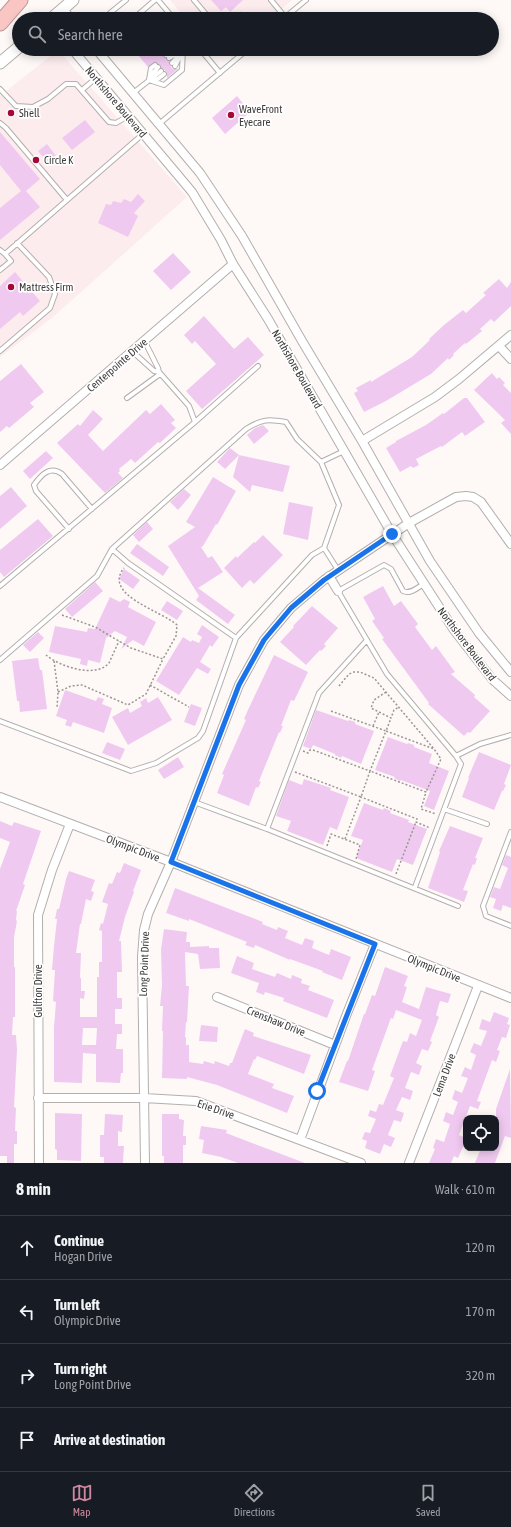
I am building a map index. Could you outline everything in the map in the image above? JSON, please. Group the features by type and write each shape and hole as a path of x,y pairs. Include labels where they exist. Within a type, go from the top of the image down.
{"highway":[{"path":"0,23 20,0"}],"main road":[{"path":"59,12 73,0"},
{"path":"0,63 12,53"}],"street":[{"path":"62,9 65,12"},
{"name":"Northshore Boulevard","path":"78,56 192,192 221,240 233,264 268,319 392,534 454,630 492,679 511,696"},
{"name":"Northshore Boulevard","path":"103,56 200,173 242,236 430,560 479,633 511,672"},
{"name":"Centerpointe Drive","path":"0,465 145,342 233,264"},
{"path":"362,441 435,397 511,336"},
{"path":"499,346 511,359"},
{"name":"Long Point Drive","path":"145,1163 142,957 144,930 148,914 171,862 239,685 264,640 291,608 329,576 409,523 456,497 473,497 481,502 511,544"},
{"path":"329,576 338,591"},
{"name":"Olympic Drive","path":"0,797 171,862 511,998"},
{"name":"Gulfton Drive","path":"39,1163 38,916 52,870 70,824"},
{"path":"300,1140 335,1045 375,944"},
{"name":"Lema Drive","path":"410,1163 478,986"},
{"name":"Crenshaw Drive","path":"217,997 335,1045"},
{"name":"Erie Drive","path":"38,1098 144,1098 196,1101 362,1163"}],"lane":[{"path":"111,12 126,0"},
{"path":"142,12 157,0 168,12"},
{"path":"194,0 204,12"},
{"path":"271,0 280,12"},
{"path":"291,12 306,0"},
{"path":"174,64 180,56"},
{"path":"149,80 164,85 182,70 183,56"},
{"path":"206,56 220,73"},
{"path":"159,124 240,56"},
{"path":"133,93 149,80 157,66"},
{"path":"149,80 158,79 162,73"},
{"path":"82,90 96,78"},
{"path":"0,89 16,106 33,107 48,99 66,84 76,84 109,122 116,123 128,116"},
{"path":"0,124 6,128 67,200"},
{"path":"5,254 143,134"},
{"path":"0,350 50,308 55,294 49,277 17,243"},
{"path":"0,250 11,261 0,270"},
{"path":"145,342 159,373"},
{"path":"133,352 154,371 159,373 189,406 195,422"},
{"path":"0,586 195,422 258,366"},
{"path":"127,398 159,373"},
{"path":"0,660 97,576 112,549 246,428 258,421 269,419 286,422 297,439 321,462 338,505 324,548 312,555 236,638 203,731 198,738 156,763 131,771 0,721"},
{"path":"321,462 345,451"},
{"path":"69,528 36,491 34,485 38,479 50,470 57,470 92,509"},
{"path":"324,548 338,570"},
{"path":"112,549 128,563 236,638"},
{"path":"415,887 461,764 456,756 387,674 338,591 384,566 391,569 406,592 409,592 424,584"},
{"path":"267,829 319,693 367,640"},
{"path":"456,756 480,744 511,735"},
{"path":"194,802 395,879 458,906"},
{"path":"444,809 487,824"},
{"path":"511,832 483,906 486,916 511,926"}],"path":[{"path":"58,692 71,686 82,685 128,705 146,694 176,636 177,625 134,599 119,586 118,575 128,563"},
{"path":"55,612 95,627 131,648 163,659"},
{"path":"46,655 54,661 84,670 100,669 109,663 119,641"},
{"path":"54,661 58,692 57,708"},
{"path":"339,686 349,674 354,672 360,672 374,678 434,750 441,759 426,792 421,809 442,816"},
{"path":"150,685 189,707"},
{"path":"386,692 374,700 371,708 392,718"},
{"path":"345,839 394,710 398,707"},
{"path":"331,711 434,750"},
{"path":"373,726 379,712"},
{"path":"298,749 308,753 310,750 313,750 426,792"},
{"path":"290,770 361,796 417,819 395,879"},
{"path":"416,822 436,830"},
{"path":"325,852 331,834 360,845 354,864"}],"shaded area":[{"path":"170,0 292,0 278,12 180,12"},
{"path":"50,56 63,56 187,197 52,318 0,357 0,96"}],"building":[{"path":"211,0 243,0 230,12 226,7 221,11"},
{"path":"139,56 163,56 169,61 169,64 173,69 178,69 167,78 167,72 161,68 160,65 154,62 148,67"},
{"name":"WaveFront Eyecare","path":"237,96 250,112 225,134 212,118"},
{"path":"85,120 95,132 72,150 62,138"},
{"path":"0,132 40,179 26,191 40,207 0,240 0,208 21,191 0,165"},
{"path":"47,144 56,156 48,163 38,151"},
{"path":"138,194 145,201 134,213 138,216 128,237 98,223 106,204 111,205 113,201 121,203 124,199 131,202"},
{"path":"173,253 191,272 171,290 153,271"},
{"path":"15,272 40,301 23,316 20,312 0,329 0,286"},
{"path":"499,279 507,288 511,282 511,306 494,322 491,319 480,329 482,331 466,344 465,343 449,360 448,358 431,374 386,401 364,412 354,393 358,391 356,388 371,380 371,382 412,357 444,325 463,310 466,313 486,295 483,293"},
{"path":"204,316 234,349 248,337 264,355 202,409 186,391 216,364 195,341 192,344 184,335"},
{"path":"21,364 44,392 30,403 34,407 9,428 7,426 0,432 0,381"},
{"path":"492,373 497,379 499,377 505,383 503,385 511,393 511,434 501,423 505,420 474,390"},
{"path":"464,398 467,398 485,422 465,436 462,432 442,447 441,446 416,459 419,465 413,468 411,466 400,472 386,448 426,425 443,413 444,414"},
{"path":"161,404 175,420 171,423 176,428 135,463 131,459 119,469 120,471 118,473 123,478 105,493 57,443 78,424 80,426 93,410 103,419 88,435 103,451 146,410 150,414"},
{"path":"263,425 269,431 254,444 247,435 255,428"},
{"path":"230,448 239,455 225,469 217,462"},
{"path":"46,451 53,458 30,479 23,471"},
{"path":"239,455 290,466 283,492 252,485 250,492 233,477"},
{"path":"213,477 236,491 217,525 216,524 201,547 208,558 212,556 223,572 198,588 235,615 228,624 196,600 199,596 168,546 195,527 186,522"},
{"path":"11,487 27,506 0,529 0,496"},
{"path":"184,489 191,495 178,510 170,502"},
{"path":"289,502 313,507 308,540 283,534"},
{"path":"38,519 53,536 4,577 0,572 0,550"},
{"path":"147,522 153,529 139,542 133,535"},
{"path":"263,535 283,555 254,584 250,580 242,588 224,568 236,556 237,558"},
{"path":"137,544 169,567 163,576 130,553"},
{"path":"124,569 140,580 133,589 119,579"},
{"path":"95,582 103,591 72,617 65,609"},
{"path":"383,586 394,606 401,601 418,624 415,627 432,650 436,646 455,672 451,674 475,695 474,697 490,711 470,733 468,732 464,736 428,704 429,703 382,639 384,638 372,621 375,619 363,597"},
{"path":"110,597 120,602 124,599 130,602 128,607 156,622 144,646 133,640 121,649 127,637 115,631 106,638 100,663 88,660 87,666 80,664 81,659 49,652 55,626 87,632 88,628 95,629"},
{"path":"167,601 183,611 177,620 161,610"},
{"path":"312,606 338,628 324,644 326,646 321,651 320,650 306,665 280,642"},
{"path":"202,625 219,637 212,647 210,645 200,662 211,669 208,674 197,668 179,695 156,681 183,637 191,642 192,640 199,643 202,637 197,634"},
{"path":"38,632 44,638 30,652 23,645"},
{"path":"274,655 308,672 294,701 291,700 281,726 283,726 280,733 279,732 259,781 261,782 258,788 256,787 249,806 217,793 224,775 222,774 246,720 244,719"},
{"path":"38,658 40,670 42,670 47,709 20,712 19,701 17,701 12,661"},
{"path":"65,690 96,701 98,697 104,699 102,704 112,708 104,733 73,722 71,727 65,725 67,720 56,716"},
{"path":"158,697 172,720 128,745 112,717 128,708 130,713 142,706 140,702 146,698 148,703"},
{"path":"191,704 202,708 195,726 184,722"},
{"path":"316,710 355,722 355,724 374,731 361,764 342,756 341,758 313,745 311,749 303,746"},
{"path":"388,737 414,745 414,747 432,754 429,763 449,771 434,810 424,806 430,791 401,780 400,781 394,778 395,777 375,770"},
{"path":"107,742 125,749 120,760 102,753"},
{"path":"479,752 511,765 504,784 506,785 494,810 462,797"},
{"path":"178,757 184,767 164,779 158,770"},
{"path":"304,779 331,788 330,790 349,797 337,830 330,827 323,845 287,831 291,821 276,816 289,780 302,785"},
{"path":"364,803 383,810 384,808 391,811 390,813 409,820 408,822 427,829 413,865 397,859 392,872 356,858 363,840 351,836"},
{"path":"0,821 12,826 14,822 41,831 23,884 25,885 16,911 17,921 14,937 15,1017 13,1017 12,1035 16,1035 17,1050 14,1107 16,1108 15,1131 17,1131 17,1144 14,1144 14,1163 7,1163 7,1156 0,1156 0,869 10,842 0,838"},
{"path":"450,826 483,838 475,858 477,858 475,865 473,864 463,890 468,891 464,902 428,888 440,852 439,851"},
{"path":"506,855 511,857 511,908 503,905 501,911 493,908 496,899 490,897 494,887 500,889 508,868 502,865"},
{"path":"124,863 141,870 133,891 134,892 125,917 119,941 121,941 122,972 117,972 117,998 122,998 122,1009 115,1009 115,1024 122,1024 122,1034 117,1034 116,1049 123,1049 123,1073 121,1073 120,1083 96,1082 96,1054 83,1053 82,1083 54,1082 54,1027 56,1002 53,1001 55,970 52,970 57,919 55,919 57,909 59,909 66,879 69,871 95,880 91,891 94,892 91,901 86,899 80,924 76,953 81,953 81,991 85,991 84,999 80,998 80,1017 97,1017 97,977 99,977 99,962 102,962 102,931 99,930 101,923 103,924 108,904 102,902 109,883 112,884 117,872 120,873","holes":["83,1028 97,1028 96,1045 82,1045"]},
{"path":"175,888 263,922 262,924 277,930 278,927 288,931 285,938 302,945 305,938 314,941 312,948 329,955 331,949 351,957 342,980 322,972 323,971 290,960 255,945 254,948 245,945 247,942 189,919 189,921 166,913"},
{"path":"164,929 187,932 186,942 190,942 190,947 209,946 209,948 219,948 220,968 200,969 198,954 185,952 186,986 189,986 185,1037 186,1045 189,1045 189,1062 203,1064 204,1061 214,1064 215,1061 229,1066 230,1063 232,1063 245,1029 254,1033 253,1036 311,1055 304,1074 257,1056 255,1060 254,1059 248,1074 274,1084 272,1088 294,1096 287,1113 217,1085 187,1077 187,1079 162,1078 163,1006 160,1006 162,985 161,949"},
{"path":"237,956 254,963 252,969 275,977 277,973 291,979 292,975 302,979 301,983 310,986 308,990 334,1000 327,1018 283,1001 284,998 265,992 264,995 256,992 259,983 231,973"},
{"path":"385,967 408,976 404,986 407,987 402,1002 419,1009 426,987 451,994 448,1003 440,1001 436,1015 439,1017 430,1041 432,1042 428,1051 422,1049 416,1063 422,1066 419,1075 411,1072 405,1088 413,1091 410,1100 402,1097 396,1110 404,1113 401,1122 394,1120 388,1135 395,1138 391,1147 384,1144 380,1154 365,1148 367,1141 362,1139 365,1132 370,1133 376,1119 368,1116 370,1110 376,1112 379,1104 383,1105 394,1078 390,1076 403,1041 407,1042 410,1033 416,1036 422,1020 396,1010 393,1019 391,1018 372,1070 375,1071 368,1091 339,1082 348,1061 364,1014 372,995 375,996"},
{"path":"494,1012 509,1018 507,1024 510,1025 506,1038 502,1037 497,1050 500,1051 496,1062 492,1060 477,1101 481,1102 478,1109 470,1106 467,1115 463,1115 463,1124 459,1135 463,1137 463,1147 458,1158 454,1156 451,1163 429,1163 435,1149 433,1148 436,1139 444,1142 450,1124 443,1121 446,1112 453,1115 458,1102 452,1099 455,1090 462,1093 468,1078 461,1076 465,1067 471,1070 476,1055 470,1052 474,1043 481,1046 487,1031 479,1029 482,1019 490,1022"},
{"path":"201,1025 218,1027 217,1042 199,1041"},
{"path":"510,1069 511,1138 505,1136 495,1163 475,1163 480,1151 499,1151 499,1115 496,1115 496,1109"},
{"path":"55,1113 82,1114 81,1161 57,1160 57,1150 55,1149"},
{"path":"105,1114 123,1115 122,1132 118,1131 118,1146 124,1146 123,1163 104,1163 104,1157 100,1157 100,1135 104,1135"},
{"path":"162,1114 179,1114 179,1119 184,1120 183,1136 186,1136 186,1145 183,1145 183,1163 164,1163 164,1156 162,1156"},
{"path":"201,1126 227,1130 226,1133 305,1163 238,1163 221,1157 202,1153 204,1140 199,1139"}],"place":[{"name":"Shell","path":"11,113"},
{"name":"WaveFront Eyecare","path":"231,115"},
{"name":"Circle K","path":"36,160"},
{"name":"Mattress Firm","path":"11,287"}],"route":[{"path":"317,1091 375,944 171,862 239,685 264,640 291,608 324,580 392,534"}]}
